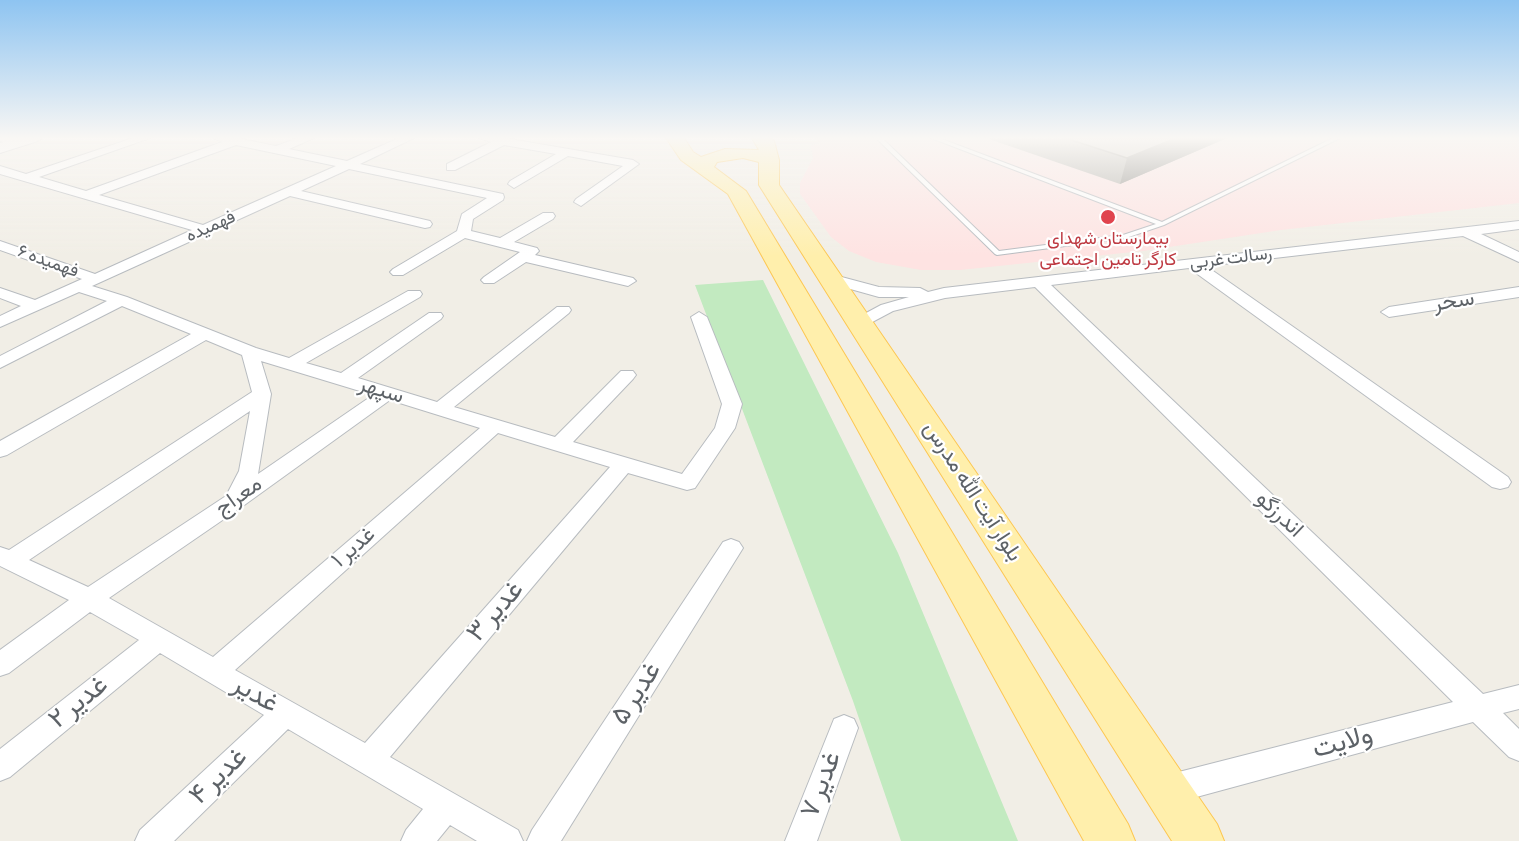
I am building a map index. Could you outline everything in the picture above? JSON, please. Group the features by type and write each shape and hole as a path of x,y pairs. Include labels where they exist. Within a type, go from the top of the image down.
{"main road":[{"path":"715,177 736,191 1111,841"},
{"name":"بلوار آیت الله مدرس","path":"768,177 769,185 834,280 1200,841"}],"street":[{"path":"84,196 138,177"},
{"name":"فهمیده","path":"0,322 321,177"},
{"path":"405,177 498,197 466,217 463,233"},
{"path":"514,184 525,177"},
{"path":"581,202 615,177"},
{"path":"25,178 204,230"},
{"path":"289,192 425,224"},
{"path":"502,243 549,216"},
{"name":"رسالت غربی","path":"834,280 879,292 944,293 1519,225"},
{"path":"1464,231 1519,258"},
{"path":"398,272 463,233 532,251 489,280"},
{"name":"فهمیده ۶","path":"0,245 87,283"},
{"path":"524,257 628,281"},
{"path":"1193,264 1500,482"},
{"name":"اندرزگو","path":"1039,282 1519,748"},
{"name":"سپهر","path":"87,283 121,300 250,352 687,483 725,428 732,404 699,317"},
{"path":"0,292 35,306"},
{"name":"سحر","path":"1389,312 1519,292"},
{"name":"رسالت غربی","path":"861,323 887,308 944,293"},
{"path":"292,364 414,294"},
{"path":"0,363 121,300"},
{"path":"440,409 563,310"},
{"path":"344,380 435,316"},
{"path":"0,450 206,333"},
{"path":"234,501 249,471 262,394 250,352"},
{"path":"559,444 627,375"},
{"name":"معراج","path":"0,664 89,599 388,393"},
{"path":"5,558 262,394"},
{"name":"غدیر ۱","path":"214,672 495,425"},
{"name":"غدیر ۳","path":"368,761 624,464"},
{"name":"غدیر ۵","path":"543,841 731,548"},
{"name":"غدیر","path":"5,558 89,599 507,841"},
{"name":"غدیر ۲","path":"0,767 159,639"},
{"name":"ولایت","path":"1167,790 1519,697"},
{"name":"غدیر ۴","path":"152,841 286,713"},
{"name":"غدیر ۷","path":"801,841 844,728"},
{"path":"417,841 446,806"}],"lane":[{"path":"919,177 997,253 1124,237 1162,224 1257,177"},
{"path":"1038,177 1162,224"}],"shaded area":[{"name":"بیمارستان شهدای کارگر تامین اجتماعی","path":"803,177 1519,177 1519,203 1281,230 1143,251 960,270 921,270 876,262 849,251 831,237 800,194 800,183"}],"green space":[{"path":"763,280 898,553 1018,841 901,841 853,701 695,285"}],"place":[{"name":"بیمارستان شهدای کارگر تامین اجتماعی","path":"1108,217"}]}
